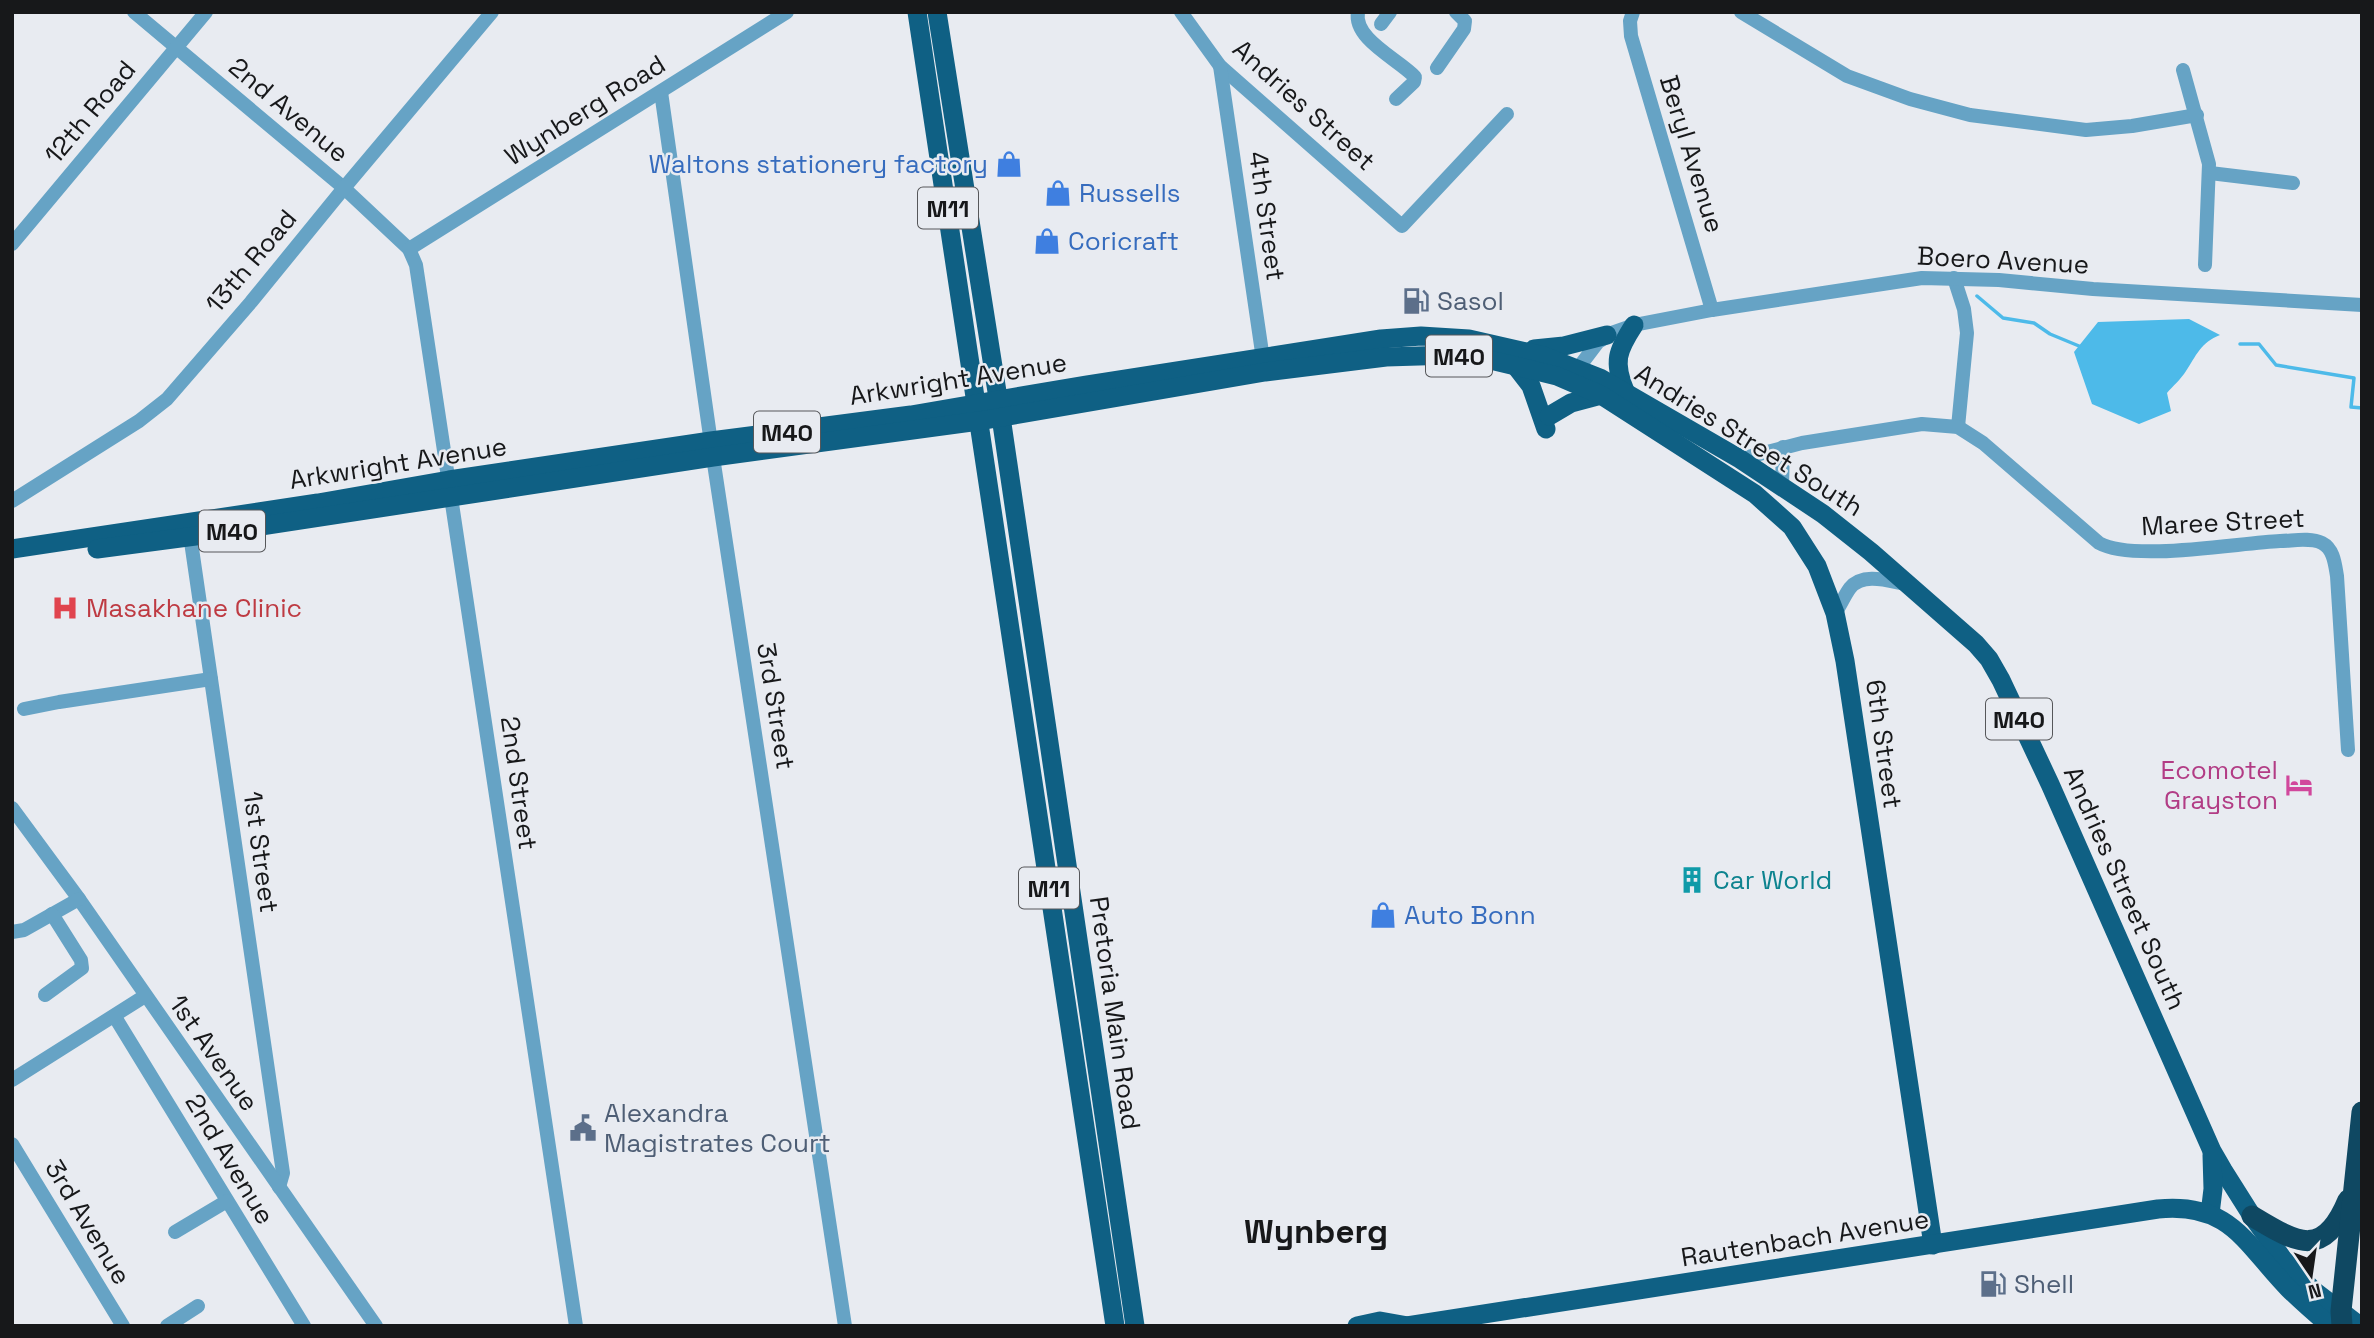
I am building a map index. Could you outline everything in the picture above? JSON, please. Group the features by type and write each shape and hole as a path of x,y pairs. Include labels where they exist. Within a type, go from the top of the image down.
{"highway":[{"path":"2338,1321 2362,1112"},
{"path":"2252,1216 2289,1238 2313,1240 2334,1227 2355,1184"}],"main road":[{"name":"M11","path":"917,12 978,412"},
{"name":"M11","path":"937,12 1000,409"},
{"path":"1625,391 1617,359 1634,325"},
{"path":"1601,395 1571,403 1548,422 1518,357 1607,335"},
{"name":"Arkwright Avenue","path":"12,561 189,530 712,449 899,417 1000,409 1264,365 1423,354 1482,358 1518,357 1573,374"},
{"name":"Arkwright Avenue","path":"1000,409 1026,412 1264,365"},
{"name":"Andries Street South","path":"1573,374 1625,391 1782,487 1849,533 1911,585 1989,659 2050,784 2212,1150 2252,1216"},
{"name":"6th Street","path":"1573,374 1601,395 1732,478 1777,511 1803,541 1817,565 1835,613 1845,661 1933,1245"},
{"name":"Pretoria Main Road","path":"1000,409 1135,1326"},
{"name":"Arkwright Avenue","path":"712,449 953,424 978,412"},
{"name":"Pretoria Main Road","path":"978,412 1115,1326"},
{"path":"1005,447 1026,412"},
{"path":"953,424 984,451"},
{"name":"Arkwright Avenue","path":"12,549 189,530"},
{"path":"2210,1214 2213,1189 2212,1150"},
{"name":"Rautenbach Avenue","path":"1357,1326 1380,1321 1408,1326 2158,1209 2186,1207 2210,1214"},
{"name":"M40","path":"2210,1214 2224,1221 2242,1236 2289,1289 2338,1321 2360,1326"},
{"name":"M40","path":"2252,1216 2271,1245 2338,1321"}],"street":[{"name":"2nd Avenue","path":"134,12 344,188 409,249"},
{"name":"12th Road","path":"12,244 206,12"},
{"name":"13th Road","path":"12,501 153,411 167,399 492,12"},
{"name":"Wynberg Road","path":"409,249 787,12"},
{"name":"Andries Street","path":"1181,12 1220,66 1402,226 1507,114"},
{"path":"1357,12 1362,32 1415,77 1414,82 1396,99"},
{"path":"1437,68 1466,26 1456,12"},
{"name":"Beryl Avenue","path":"1633,12 1630,21 1631,36 1712,310"},
{"path":"1741,12 1847,76 1910,99 1970,115 2086,130 2154,124 2197,115"},
{"name":"4th Street","path":"1220,66 1264,365"},
{"path":"2183,70 2197,115 2210,173 2205,265"},
{"name":"3rd Street","path":"661,92 712,449 845,1326"},
{"path":"2210,173 2293,183"},
{"name":"2nd Street","path":"409,249 418,272 576,1326"},
{"name":"Boero Avenue","path":"1573,374 1591,350 1607,335 1634,325 1712,310 1922,278 2362,305"},
{"path":"1954,278 1964,309 1967,333 1958,427"},
{"name":"Maree Street","path":"1740,459 1783,447 1922,424 1958,427 1970,432 2107,547 2146,551 2301,540 2320,542 2327,547 2335,564 2338,586 2348,750"},
{"path":"1782,487 1783,447"},
{"name":"1st Street","path":"189,530 283,1173 279,1187"},
{"path":"1835,613 1851,587 1859,581 1870,578 1911,585"},
{"path":"24,709 211,679"},
{"name":"1st Avenue","path":"15,816 79,899 376,1326"},
{"path":"12,932 24,930 79,899"},
{"path":"45,995 82,968 81,960 52,914"},
{"path":"12,1080 145,996"},
{"name":"2nd Avenue","path":"115,1017 304,1326"},
{"name":"3rd Avenue","path":"12,1144 122,1326"},
{"path":"175,1232 227,1202"},
{"path":"167,1326 198,1306"}],"water":[{"path":"2189,319 2220,335 2204,346 2167,393 2171,411 2139,424 2092,404 2074,352 2098,322"}],"waterway":[{"path":"1977,296 2003,318 2034,323 2050,334 2079,346"},
{"path":"2240,344 2259,344 2276,365 2354,378 2351,407 2362,408"}],"place":[{"name":"Waltons stationery factory","path":"1009,164"},
{"name":"Russells","path":"1058,193"},
{"name":"Coricraft","path":"1047,241"},
{"name":"Sasol","path":"1416,301"},
{"name":"Masakhane Clinic","path":"65,608"},
{"name":"Ecomotel Grayston","path":"2299,785"},
{"name":"Car World","path":"1692,880"},
{"name":"Auto Bonn","path":"1383,915"},
{"name":"Alexandra Magistrates Court","path":"583,1128"},
{"name":"Shell","path":"1993,1284"}],"district":[{"name":"Wynberg","path":"1316,1232"}]}
